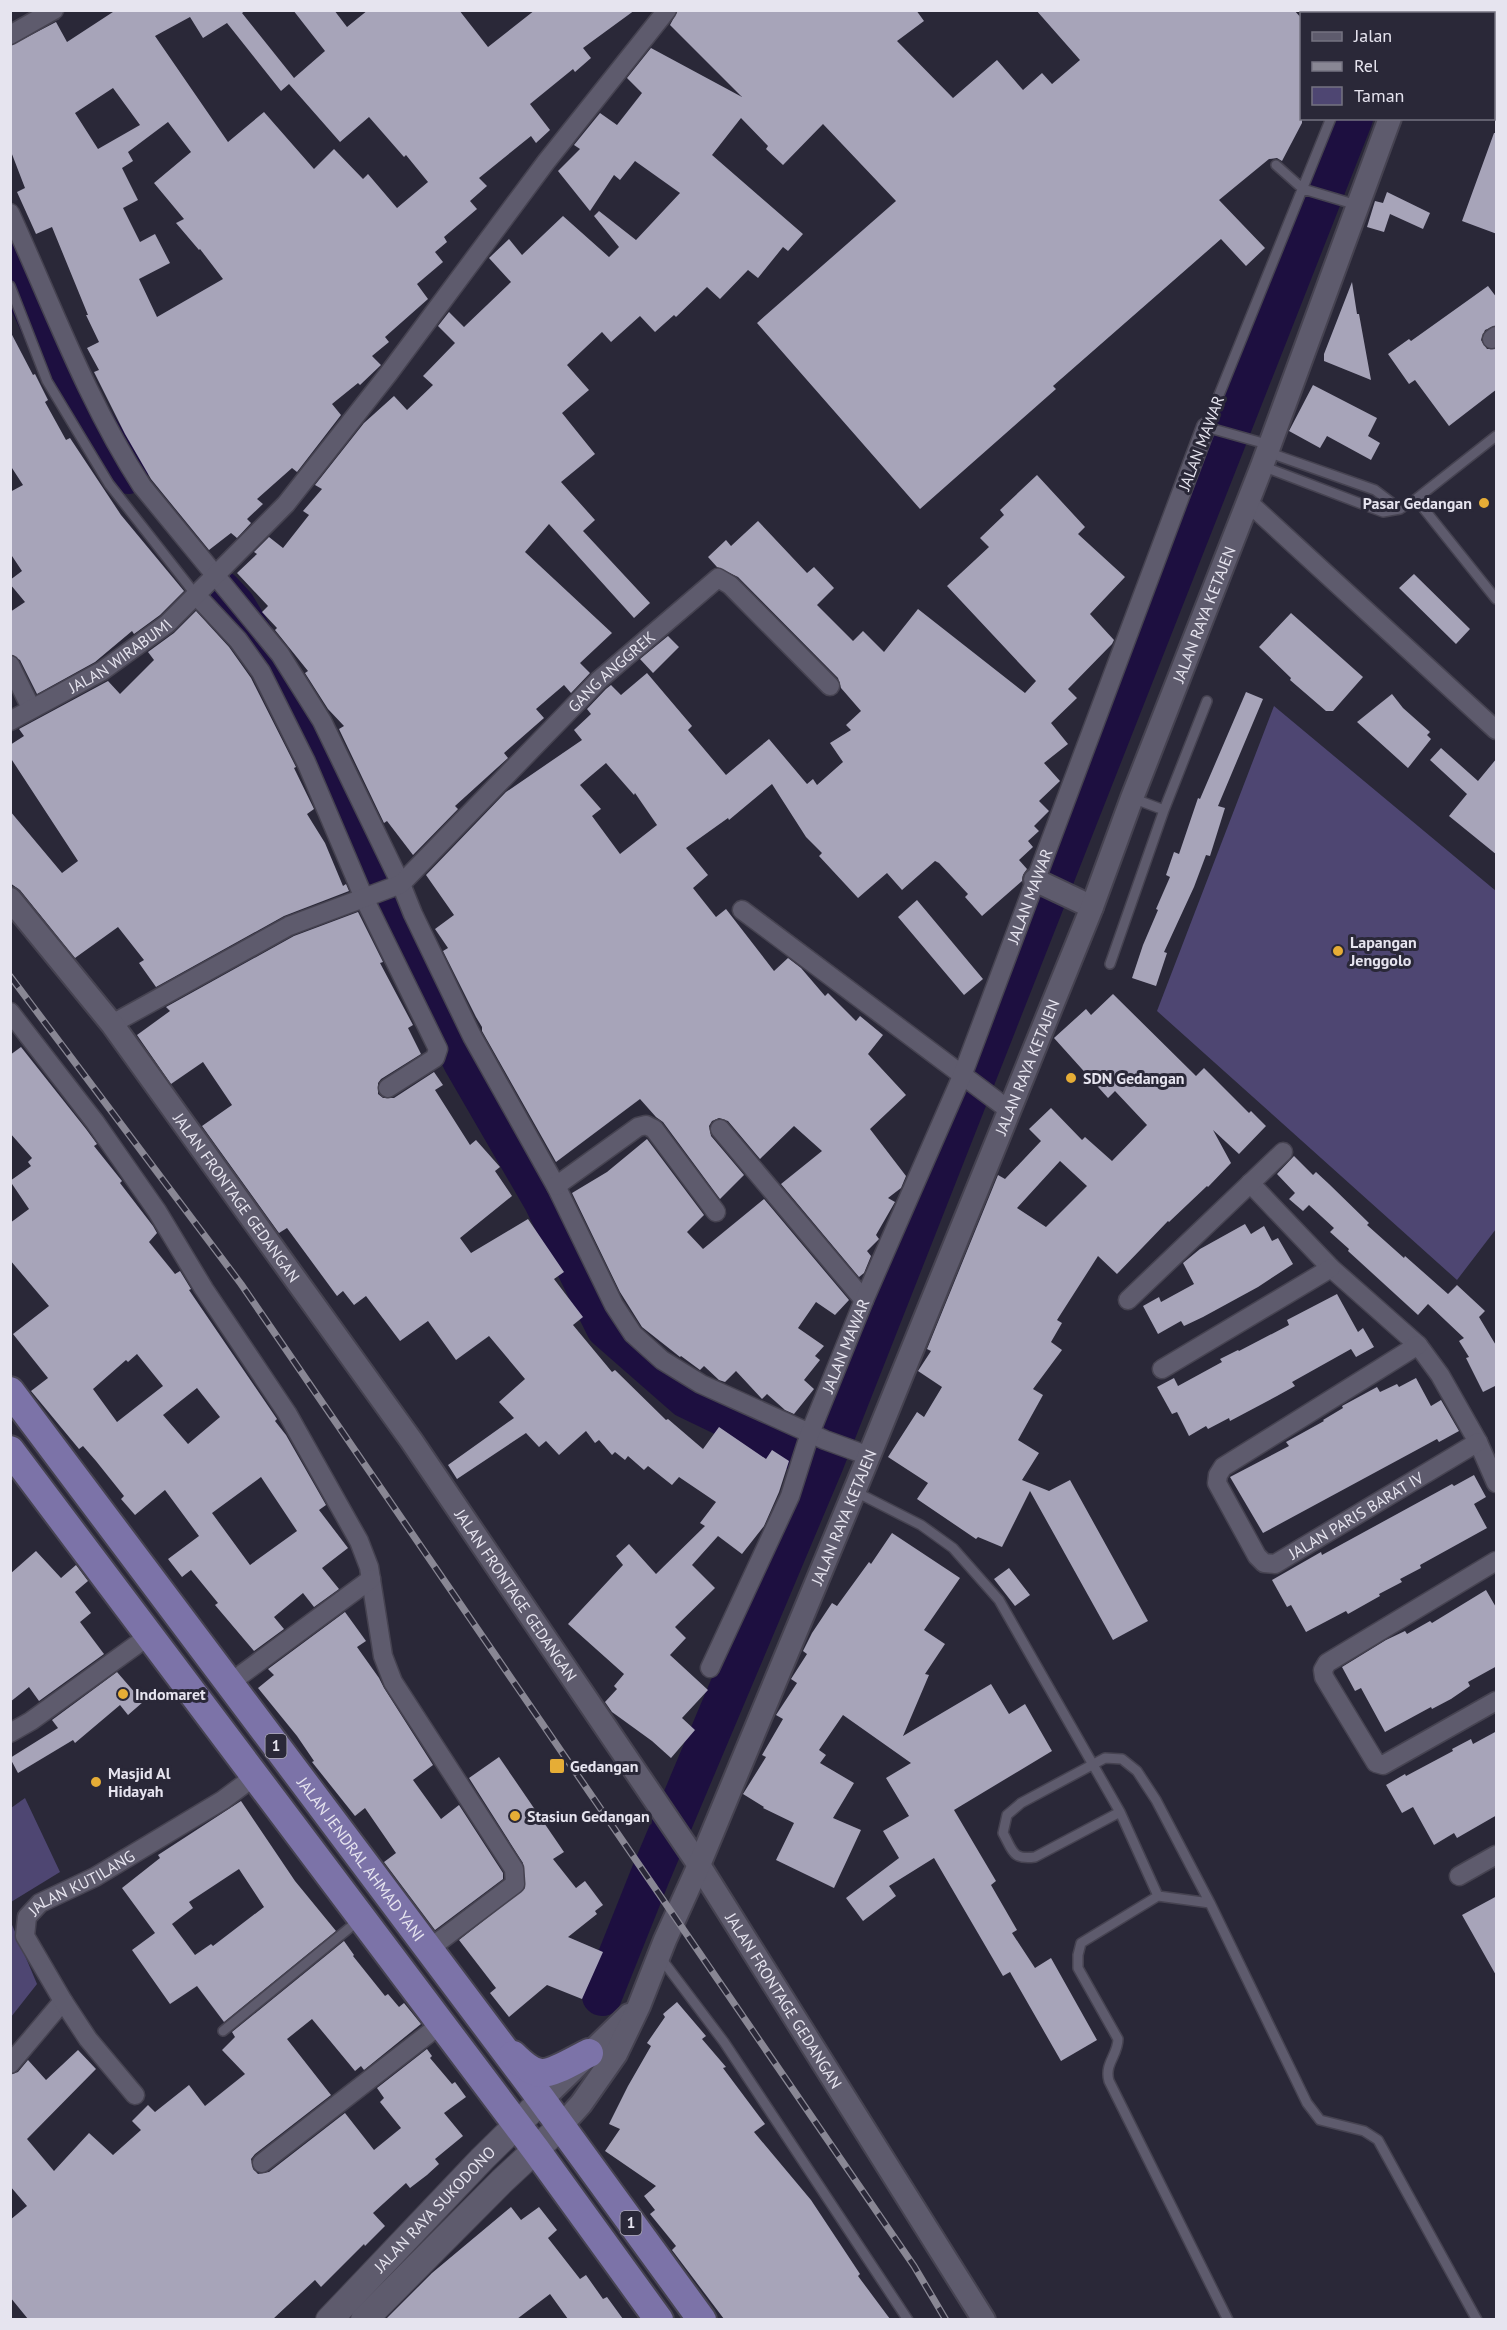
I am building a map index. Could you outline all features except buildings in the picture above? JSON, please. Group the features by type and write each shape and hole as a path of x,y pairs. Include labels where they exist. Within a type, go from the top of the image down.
{"highway":[{"name":"JALAN JENDRAL AHMAD YANI","path":"10,1391 561,2126"},
{"name":"1","path":"12,1455 150,1635 536,2150 658,2319"},
{"path":"494,2037 530,2069 541,2073 556,2069 589,2053"},
{"name":"1","path":"561,2126 702,2319"}],"main road":[{"name":"JALAN RAYA SUKODONO","path":"329,2319 542,2100"},
{"name":"JALAN RAYA SUKODONO","path":"364,2319 561,2126"}],"street":[{"path":"10,35 54,10"},
{"name":"JALAN WIRABUMI","path":"10,721 102,671 167,624 286,504 389,373 546,162 668,10"},
{"name":"JALAN RAYA KETAJEN","path":"561,2126 581,2104 616,2054 639,2006 854,1491 862,1454 1132,798 1247,501 1262,451 1351,203 1389,120"},
{"path":"10,213 61,331 124,457 208,584 238,640 261,672 306,762 438,1048 435,1058 388,1088"},
{"name":"JALAN MAWAR","path":"710,1668 818,1437 864,1300 966,1080 1211,428"},
{"path":"1247,501 1497,730"},
{"name":"GANG ANGGREK","path":"399,885 599,680 718,578 730,585 830,686"},
{"path":"208,584 273,645 299,682 322,721 472,1036 556,1186 614,1305 633,1334 662,1360 701,1384 818,1437 862,1454"},
{"path":"10,665 32,708"},
{"path":"1039,882 1087,905"},
{"path":"112,1024 289,926 399,885"},
{"name":"JALAN FRONTAGE GEDANGAN","path":"10,899 112,1024 411,1440 699,1865 984,2319"},
{"path":"742,910 1005,1108"},
{"path":"10,1012 126,1166 287,1413 359,1541 369,1567 383,1656 393,1682 514,1869 515,1884 429,1949"},
{"path":"556,1186 638,1127 646,1125 654,1129 716,1212"},
{"path":"720,1129 864,1300"},
{"path":"1128,1300 1283,1152"},
{"path":"1250,1184 1331,1268 1418,1345 1440,1375 1478,1442 1497,1483"},
{"path":"1162,1369 1331,1268"},
{"name":"JALAN PARIS BARAT IV","path":"1418,1345 1223,1467 1218,1475 1218,1484 1257,1556 1264,1563 1275,1563 1478,1442"},
{"path":"1495,1566 1327,1663 1323,1670 1324,1677 1376,1762 1383,1765 1497,1701"},
{"path":"230,1683 371,1579"},
{"path":"10,1733 31,1721 150,1635"},
{"name":"JALAN KUTILANG","path":"135,2095 87,2039 63,2001 25,1935 27,1917 40,1903 95,1877 223,1800 255,1776"},
{"path":"1459,1876 1497,1856"},
{"path":"10,2064 63,2001"},
{"name":"JALAN RAYA KETAJEN","path":"542,2100 639,2006"},
{"path":"262,2163 441,2024"}],"lane":[{"name":"JALAN MAWAR","path":"1211,428 1308,191 1329,120"},
{"path":"1276,165 1308,191 1351,203"},
{"path":"10,286 47,381 103,474 208,584"},
{"path":"1211,428 1262,451 1368,508 1383,512 1400,509 1416,499 1497,436"},
{"path":"1262,451 1375,490 1400,509"},
{"path":"1416,499 1497,599"},
{"path":"1110,964 1164,810 1207,701"},
{"path":"1132,798 1164,810"},
{"path":"854,1491 921,1525 953,1548 999,1600 1120,1812 1158,1896"},
{"path":"1120,1812 1035,1857 1021,1859 1016,1856 1003,1833 1007,1815 1021,1803 1105,1758 1122,1759 1137,1771 1156,1800 1210,1903 1307,2103 1320,2120 1364,2131 1378,2140 1477,2319"},
{"path":"1210,1903 1158,1896 1080,1943 1078,1968 1118,2038 1118,2047 1107,2066 1109,2081 1228,2319"},
{"path":"223,2031 362,1918"},
{"path":"659,1955 724,2042 908,2319"}],"green space":[{"name":"Lapangan Jenggolo","path":"1274,706 1496,891 1496,1229 1457,1280 1157,1011"},
{"path":"25,1798 60,1872 11,1902 11,1808"},
{"path":"10,1920 37,1984 11,2017 10,2017"}],"waterway":[{"path":"602,1996 650,1876 824,1463 1352,120"},
{"path":"10,259 61,371 128,474"},
{"path":"222,591 235,605 293,701 463,1062 543,1200 606,1328 686,1398 800,1453"}],"railway":[{"path":"10,976 241,1284 914,2266 946,2320"}],"place":[{"name":"Pasar Gedangan","path":"1484,503"},
{"name":"Lapangan Jenggolo","path":"1338,951"},
{"name":"SDN Gedangan","path":"1071,1078"},
{"name":"Indomaret","path":"123,1694"},
{"name":"Gedangan","path":"557,1766"},
{"name":"Masjid Al Hidayah","path":"96,1782"},
{"name":"Stasiun Gedangan","path":"515,1816"}]}
